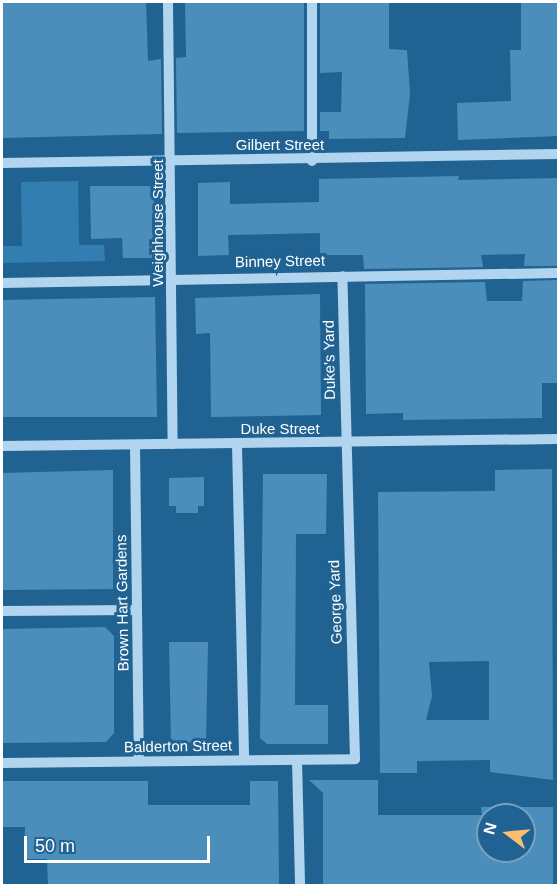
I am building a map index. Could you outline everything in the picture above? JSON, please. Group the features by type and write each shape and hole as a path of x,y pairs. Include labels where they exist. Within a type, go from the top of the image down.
{"street":[{"name":"Weighhouse Street","path":"168,2 172,161 173,444"},
{"path":"312,2 312,161"},
{"name":"Gilbert Street","path":"2,163 312,161 558,153"},
{"name":"Binney Street","path":"2,283 173,278 558,273"},
{"name":"Duke's Yard","path":"342,276 346,444"},
{"name":"Duke Street","path":"2,446 558,440"},
{"name":"George Yard","path":"346,444 356,759"},
{"name":"Brown Hart Gardens","path":"135,445 139,761"},
{"path":"237,445 244,760"},
{"path":"2,611 137,610"},
{"name":"Balderton Street","path":"2,763 356,759"},
{"path":"297,760 300,885"}],"shaded area":[{"path":"78,181 79,245 104,245 105,261 2,263 2,246 22,246 21,182"}],"building":[{"path":"2,2 146,2 148,61 161,59 162,134 2,138"},
{"path":"185,2 304,3 304,131 177,133 176,58 186,57"},
{"path":"389,2 389,49 407,50 410,94 405,138 329,139 329,131 320,131 320,112 341,112 342,72 320,73 320,3"},
{"path":"521,2 558,2 558,136 458,140 457,103 511,101 510,50 521,50"},
{"path":"459,176 458,180 558,178 558,266 524,266 525,254 481,255 483,267 364,269 363,255 320,255 320,233 228,235 229,255 198,256 198,183 230,182 230,204 319,202 319,179"},
{"path":"90,186 154,186 154,258 123,258 122,238 91,239"},
{"path":"558,280 558,383 542,383 542,418 403,420 403,413 366,414 365,284 485,282 487,301 522,301 523,281"},
{"path":"320,294 321,415 211,417 210,333 196,334 195,298"},
{"path":"155,297 157,417 2,417 2,300"},
{"path":"552,469 553,780 490,772 490,760 417,761 417,773 380,773 378,492 495,491 495,470","holes":["489,661 489,720 426,720 432,696 429,662"]},
{"path":"113,470 113,589 2,590 2,473"},
{"path":"263,474 327,474 326,534 296,534 295,705 328,705 328,744 267,744 260,738"},
{"path":"204,477 204,506 198,506 198,513 176,513 176,506 169,506 169,478"},
{"path":"105,627 114,636 114,733 106,742 2,743 2,629"},
{"path":"169,642 208,642 206,742 171,743"},
{"path":"309,780 378,780 378,815 476,815 476,863 536,863 536,807 553,807 553,885 323,885 323,793"},
{"path":"2,781 148,781 148,805 250,805 250,781 278,781 279,885 48,885 47,859 24,859 25,827 2,827"}]}
